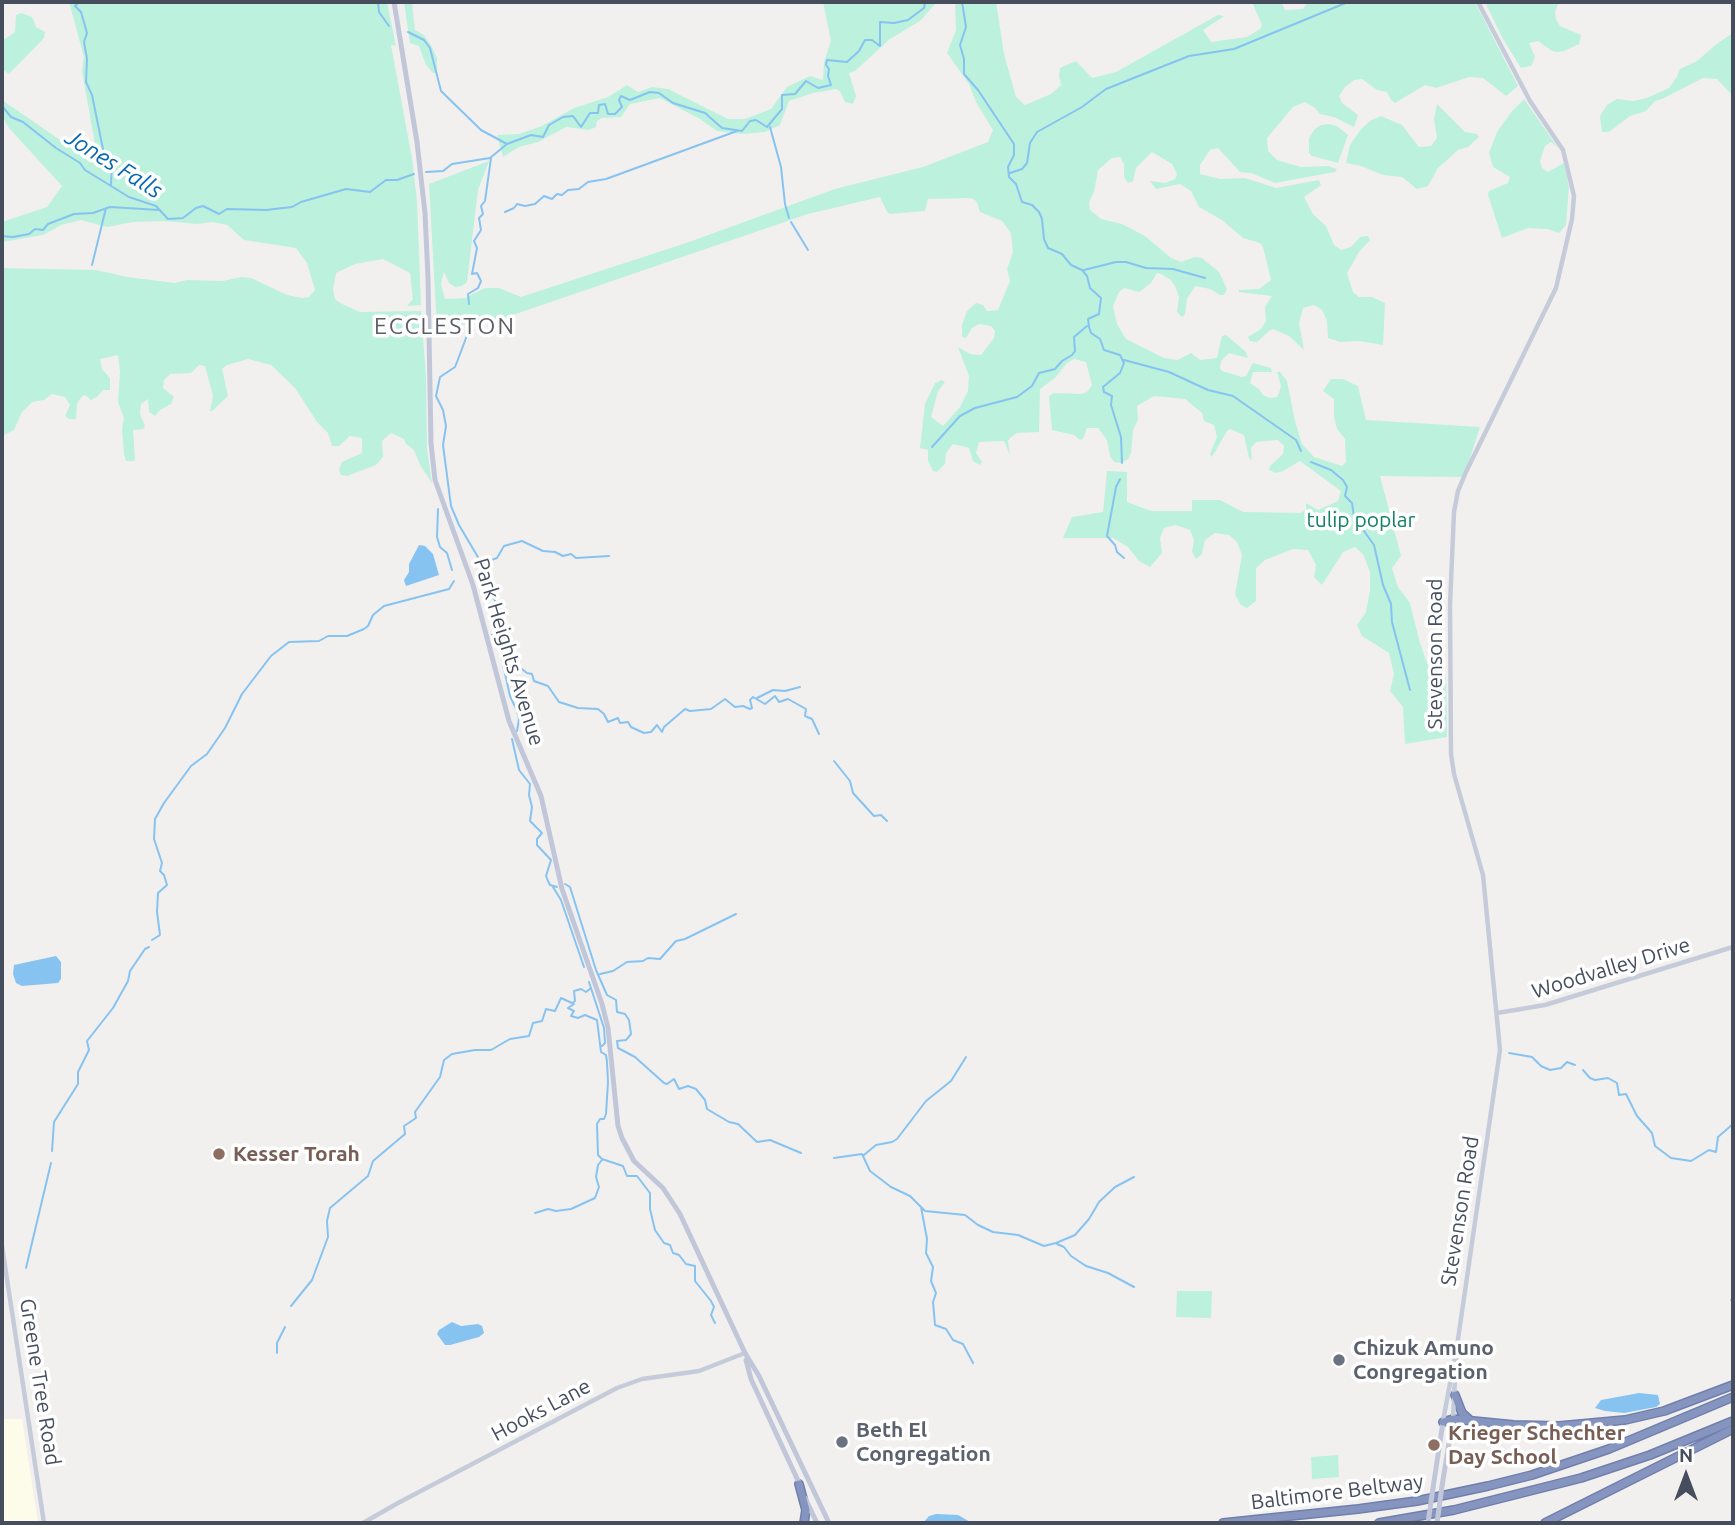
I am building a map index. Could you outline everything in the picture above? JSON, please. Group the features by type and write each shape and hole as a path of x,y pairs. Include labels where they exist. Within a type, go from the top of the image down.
{"highway":[{"path":"1443,1422 1452,1419 1538,1426 1625,1420 1664,1411 1733,1385"},
{"path":"1455,1395 1462,1413 1472,1421"},
{"name":"Baltimore Beltway","path":"1223,1523 1417,1501 1488,1486 1532,1475 1609,1449 1733,1397"},
{"name":"Baltimore Beltway","path":"1379,1523 1454,1510 1581,1478 1650,1455 1733,1421"},
{"path":"1545,1523 1733,1429"},
{"path":"799,1484 806,1510 804,1523"}],"main road":[{"name":"Park Heights Avenue","path":"394,2 422,186 428,278 431,443 435,480 473,585 509,721 541,796 562,889 602,1004 608,1028 616,1113 622,1138 634,1161 663,1188 674,1204 829,1523"},
{"name":"Park Heights Avenue","path":"745,1353 757,1392 817,1523"},
{"path":"757,1392 769,1407 774,1409 777,1435"},
{"name":"Stevenson Road","path":"1437,1523 1452,1419"},
{"name":"Stevenson Road","path":"1428,1523 1443,1422"}],"street":[{"name":"Stevenson Road","path":"1443,1422 1457,1346 1500,1051 1483,875 1454,774 1451,754 1450,605 1454,512 1458,491 1466,472 1556,288 1572,219 1574,196 1563,150 1530,101 1478,2"},
{"name":"Woodvalley Drive","path":"1497,1013 1533,1008 1733,947"},
{"name":"Greene Tree Road","path":"2,1246 44,1523"},
{"name":"Stevenson Road","path":"1452,1419 1457,1346"},
{"name":"Hooks Lane","path":"363,1523 617,1388 654,1377 699,1371 745,1353"}],"shaded area":[{"path":"2,1419 22,1419 38,1523 2,1523"}],"green space":[{"path":"69,2 387,2 396,46 391,45 412,158 417,201 421,305 407,306 413,299 410,273 383,259 355,264 336,273 333,290 335,299 360,312 421,311 426,376 427,449 432,483 414,450 404,439 391,433 382,441 383,457 376,465 347,476 341,475 339,469 342,462 362,453 362,438 350,436 339,446 332,446 328,433 317,422 295,388 271,365 248,359 222,369 228,396 212,411 213,396 205,366 199,365 191,373 170,374 164,380 163,388 174,397 171,404 155,416 149,412 148,399 141,404 140,414 145,426 143,429 133,430 135,461 126,461 124,454 124,418 118,402 118,355 100,359 102,369 110,378 110,390 103,390 91,400 85,395 82,396 77,404 76,419 65,416 70,405 65,397 52,394 44,400 32,402 22,412 14,430 2,436 2,268 96,270 175,283 187,280 223,281 251,278 287,295 302,298 309,297 315,290 307,263 296,248 244,240 227,225 212,222 133,222 107,227 81,220 61,225 43,235 2,242 2,222 47,207 62,186 9,128 2,116 2,100 85,157 93,159 97,156 82,71 84,57"},
{"path":"404,2 412,2 415,30 424,35 432,47 437,58 437,73 433,73 426,65 419,46 410,43"},
{"path":"823,2 937,2 920,21 890,39 855,71 849,73 856,96 853,104 845,102 840,91 836,89 813,93 789,101 780,125 765,132 742,134 717,131 660,98 630,104 621,117 602,118 597,121 596,127 589,130 566,127 538,142 519,147 503,157 497,135 519,134 542,126 574,108 608,97 627,85 638,92 652,87 668,89 728,119 745,119 771,109 787,87 810,76 823,80 824,62 831,41"},
{"name":"tulip poplar","path":"955,2 996,2 1004,54 1016,97 1025,105 1051,94 1061,85 1060,68 1076,61 1092,78 1116,72 1218,15 1224,16 1203,30 1211,42 1247,37 1262,25 1252,2 1281,2 1285,10 1303,9 1308,2 1475,2 1518,86 1506,96 1483,78 1469,77 1436,88 1425,85 1395,103 1387,92 1377,90 1362,79 1354,80 1339,96 1342,103 1358,115 1354,127 1334,117 1320,114 1305,102 1293,107 1267,138 1268,151 1277,160 1301,167 1328,166 1337,169 1335,172 1275,183 1251,173 1240,172 1218,148 1210,150 1200,165 1200,174 1220,179 1245,178 1276,188 1319,180 1321,185 1304,197 1313,214 1326,226 1334,245 1341,250 1351,247 1360,237 1368,236 1370,240 1359,252 1347,273 1353,292 1359,297 1372,297 1385,303 1383,345 1359,341 1340,342 1328,338 1327,321 1322,310 1314,305 1303,308 1299,323 1304,350 1289,336 1273,329 1257,342 1250,341 1248,337 1261,329 1266,321 1265,307 1272,296 1239,290 1259,289 1271,280 1263,247 1260,243 1243,238 1222,220 1199,207 1191,191 1180,184 1156,189 1150,181 1165,183 1175,179 1177,174 1172,164 1152,152 1136,168 1133,181 1128,183 1120,157 1112,158 1098,170 1094,192 1089,202 1090,210 1101,219 1122,224 1145,236 1171,258 1181,262 1195,257 1202,258 1219,272 1227,289 1224,295 1220,295 1210,289 1195,286 1187,299 1182,317 1177,312 1179,297 1175,286 1161,274 1157,273 1151,283 1139,292 1124,288 1119,292 1113,306 1117,324 1126,339 1164,358 1178,360 1191,353 1200,360 1217,358 1222,336 1226,335 1246,352 1248,358 1229,353 1221,361 1222,371 1242,377 1246,376 1253,363 1271,368 1272,372 1253,372 1250,383 1270,398 1277,397 1279,393 1281,386 1277,372 1280,372 1287,381 1302,444 1314,457 1342,466 1346,462 1345,439 1337,429 1334,417 1334,399 1323,391 1331,379 1343,379 1358,386 1366,420 1480,427 1464,477 1380,476 1401,556 1392,568 1398,587 1410,603 1430,671 1446,673 1447,737 1405,744 1403,707 1390,691 1394,674 1389,653 1362,636 1357,625 1366,612 1370,572 1363,554 1355,547 1343,552 1322,585 1314,577 1316,565 1308,550 1293,549 1265,560 1256,568 1256,601 1247,608 1241,605 1235,595 1242,555 1237,542 1229,535 1215,533 1205,540 1202,554 1196,559 1192,552 1194,540 1190,530 1176,525 1164,528 1160,538 1162,553 1150,567 1139,561 1128,547 1113,538 1063,538 1072,517 1103,512 1107,471 1127,472 1127,502 1151,511 1192,511 1192,500 1220,500 1243,512 1300,513 1306,510 1306,503 1318,510 1338,501 1341,491 1300,461 1283,471 1276,473 1269,470 1283,454 1284,446 1278,440 1256,442 1251,448 1252,460 1249,458 1244,435 1230,429 1212,457 1210,454 1217,437 1214,425 1204,421 1202,413 1185,399 1154,396 1137,406 1138,420 1133,430 1128,459 1121,463 1114,462 1107,440 1098,428 1087,428 1080,440 1074,435 1052,430 1049,396 1054,393 1082,394 1092,385 1086,362 1074,359 1040,389 1039,432 1017,433 1011,437 1008,441 1010,455 1004,441 979,442 976,453 982,462 980,465 973,461 969,448 953,444 946,453 945,464 937,472 933,471 928,461 928,450 920,448 925,404 935,383 942,380 945,382 938,391 931,417 943,426 960,407 968,391 969,376 958,347 970,354 981,355 994,338 995,331 991,326 979,324 972,328 966,338 962,337 962,325 967,311 976,303 983,305 987,311 998,310 1010,281 1007,269 1013,252 1011,233 1002,221 980,212 977,202 972,198 928,199 925,211 890,214 880,197 808,214 501,319 437,328 429,184 489,161 478,190 467,282 455,287 449,283 444,272 441,284 445,299 465,298 485,288 499,288 521,297 689,242 835,189 923,167 988,142 993,130 976,102 969,84 947,53 956,30"},
{"path":"1485,2 1559,2 1555,12 1556,19 1560,26 1581,35 1579,44 1557,52 1538,41 1529,43 1535,57 1531,66 1521,68"},
{"path":"21,13 32,17 36,27 45,32 44,38 9,74 2,69 2,41 15,32 16,15"},
{"path":"1733,33 1733,96 1717,79 1703,78 1655,101 1646,111 1630,116 1609,132 1602,132 1600,116 1607,105 1617,99 1633,101 1647,98 1669,88 1680,69 1697,61"},
{"path":"1524,99 1558,148 1551,142 1545,146 1540,161 1542,168 1548,172 1564,163 1569,187 1566,225 1559,233 1548,229 1528,228 1502,238 1488,195 1489,191 1508,183 1510,177 1493,167 1489,153 1497,132"},
{"path":"1437,104 1465,132 1477,134 1479,137 1468,147 1458,150 1438,168 1428,186 1417,189 1402,177 1383,175 1346,163 1350,145 1361,129 1381,116 1402,125 1419,147 1431,146 1437,138 1434,119"},
{"path":"1329,124 1337,126 1348,135 1338,163 1309,153 1309,138 1315,129"},
{"path":"1177,1291 1212,1291 1211,1318 1176,1317"},
{"path":"1338,1455 1339,1477 1312,1479 1311,1457"}],"water":[{"path":"419,545 425,546 433,554 439,575 406,586 404,580 409,572 409,564"},
{"path":"56,956 61,962 61,979 58,983 22,986 16,983 14,965"},
{"path":"452,1322 461,1326 478,1324 482,1326 484,1333 479,1337 445,1345 437,1334"},
{"path":"1639,1393 1658,1395 1660,1404 1624,1413 1595,1408 1601,1400"},
{"path":"958,1515 972,1523 923,1523 929,1516"}],"waterway":[{"path":"79,2 75,6 81,12 87,33 84,42 87,59 86,82 92,95 104,154 112,162 111,185"},
{"path":"378,2 379,12 389,26"},
{"name":"Jones Falls","path":"426,172 443,171 452,164 490,158 507,144 531,135 543,137 549,125 563,117 573,116 581,127 590,113 598,113 599,105 605,104 608,114 615,114 622,107 619,100 621,96 630,100 650,92 659,93 673,103 705,113 722,128 742,131 750,121 756,120 767,127 782,109 782,95 795,94 806,81 818,88 831,85 827,60 847,62 859,51 865,40 872,40 880,46 880,22 908,20 924,8 925,2"},
{"path":"962,2 966,27 960,45 964,74 1014,144 1014,155 1008,167 1009,177 1016,184 1022,202 1032,205 1039,212 1048,248 1062,254 1071,265 1082,270 1087,276 1090,288 1101,298 1099,314 1088,319 1091,333 1100,339 1104,350 1120,355 1124,363 1120,373 1103,387 1104,392 1112,396 1111,405 1121,437 1122,463"},
{"path":"1010,173 1022,169 1027,163 1030,143 1037,132 1082,107 1106,89 1189,56 1234,49 1348,2"},
{"path":"408,32 424,40 430,48 441,91 481,130 507,144"},
{"name":"Jones Falls","path":"2,106 11,117 23,122 80,163 85,170 129,197 156,206 168,219 183,218 203,206 219,214 227,209 266,210 292,207 346,189 370,192 386,180 397,180 414,174"},
{"path":"770,127 781,167 789,218"},
{"path":"505,212 517,204 535,204 544,196 552,199 557,194 579,189 588,182 606,179 737,131"},
{"path":"469,304 468,294 478,288 481,281 477,273 472,274 477,248 474,241 481,230 479,218 483,214 481,206 485,201 491,158"},
{"path":"2,236 29,234 35,229 43,230 48,224 74,214 93,213 110,207 159,210"},
{"path":"92,265 106,208"},
{"path":"791,222 808,250"},
{"path":"1084,270 1126,262 1146,268 1173,269 1205,278"},
{"path":"469,320 469,330 455,367 440,377 436,396 443,410 446,426 443,445 451,506 485,569 490,588 488,594 495,600 496,633 492,635 492,639 500,651 510,696 517,711 517,731"},
{"path":"932,447 960,416 975,408 1017,397 1032,386 1039,373 1055,369 1075,351 1074,337 1087,326"},
{"path":"1124,360 1169,372 1208,390 1233,396 1296,440 1301,451"},
{"path":"1311,462 1331,470 1343,480 1347,487 1345,496 1352,503 1354,517 1374,545 1383,585 1391,604 1392,622 1410,690"},
{"path":"1120,479 1116,487 1107,536 1124,558"},
{"path":"438,509 437,537 440,547 447,553 452,570"},
{"path":"481,564 497,558 504,546 522,541 543,551 563,556 609,556"},
{"path":"152,940 160,935 158,893 167,885 160,871 162,863 154,839 155,819 191,766 207,754 225,728 242,694 271,656 289,642 347,636 368,626 373,615 384,606 449,589 454,581"},
{"path":"504,665 514,663 532,674 534,681 548,686 559,702 578,708 598,709 608,722 618,718 620,723 628,722 631,727 644,733 651,732 657,725 662,732 664,727 685,709 711,709 725,699 735,707 750,709 750,700 753,697 765,704 775,696 779,702 788,699 806,709 805,716 812,719 819,734"},
{"path":"757,698 773,690 785,691 800,687"},
{"path":"512,739 519,770 530,784 530,821 542,833 537,839 537,845 551,860 546,876 550,885 557,887"},
{"path":"834,761 850,781 853,793 874,816 881,815 887,821"},
{"path":"565,884 570,887 596,970 607,995 616,1000 617,1012 625,1014 629,1020 631,1034 626,1040 617,1041 618,1048 635,1057 664,1083 674,1079 679,1089 688,1086 696,1089 705,1100 707,1109 729,1122 738,1124 757,1142 770,1140 801,1153"},
{"path":"553,887 561,900 584,967"},
{"path":"600,974 613,971 627,962 660,959 676,941 736,914"},
{"path":"52,1151 54,1122 78,1084 78,1072 89,1050 87,1041 113,1008 128,981 130,971 149,947"},
{"path":"589,982 604,1028 605,1043 602,1046"},
{"path":"291,1306 312,1280 328,1237 330,1208 368,1176 373,1161 405,1134 404,1126 416,1118 415,1112 440,1077 444,1060 452,1054 491,1050 510,1039 529,1036 533,1023 542,1021 546,1009 555,1011 561,998 572,1003 575,1001 574,991 581,989 586,992 591,988"},
{"path":"574,1004 568,1008 574,1011 571,1016 578,1018 585,1015 597,1020 601,1052 606,1055 606,1114 597,1124 598,1155 623,1166 627,1176 637,1176 650,1193 650,1209 655,1230 664,1243 670,1245 673,1253 679,1255 686,1264 695,1266 695,1281 714,1307 711,1315 715,1323"},
{"path":"1509,1053 1532,1057 1550,1070 1561,1068 1567,1062 1575,1065"},
{"path":"864,1155 876,1145 897,1139 926,1101 951,1081 966,1057"},
{"path":"1583,1070 1595,1080 1608,1078 1617,1083 1619,1095 1626,1094 1637,1116 1652,1133 1655,1146 1671,1158 1691,1161 1709,1150 1716,1152 1718,1137 1733,1124"},
{"path":"834,1158 862,1154 870,1171 891,1187 910,1196 925,1211 965,1215 993,1232 1018,1235 1044,1246 1075,1235 1099,1202 1115,1187 1134,1177"},
{"path":"535,1213 548,1209 571,1209 595,1198 599,1187 596,1177 598,1165 602,1160"},
{"path":"26,1268 51,1163"},
{"path":"921,1207 927,1239 926,1253 933,1267 931,1281 936,1293 933,1302 935,1325 946,1329 953,1340 963,1344 973,1363"},
{"path":"1057,1244 1086,1266 1108,1273 1134,1287"},
{"path":"277,1353 277,1343 285,1327"}],"place":[{"name":"Kesser Torah","path":"219,1154"},
{"name":"Chizuk Amuno Congregation","path":"1339,1360"},
{"name":"Beth El Congregation","path":"842,1442"},
{"name":"Krieger Schechter Day School","path":"1434,1445"}],"district":[{"name":"ECCLESTON","path":"445,326"}]}
